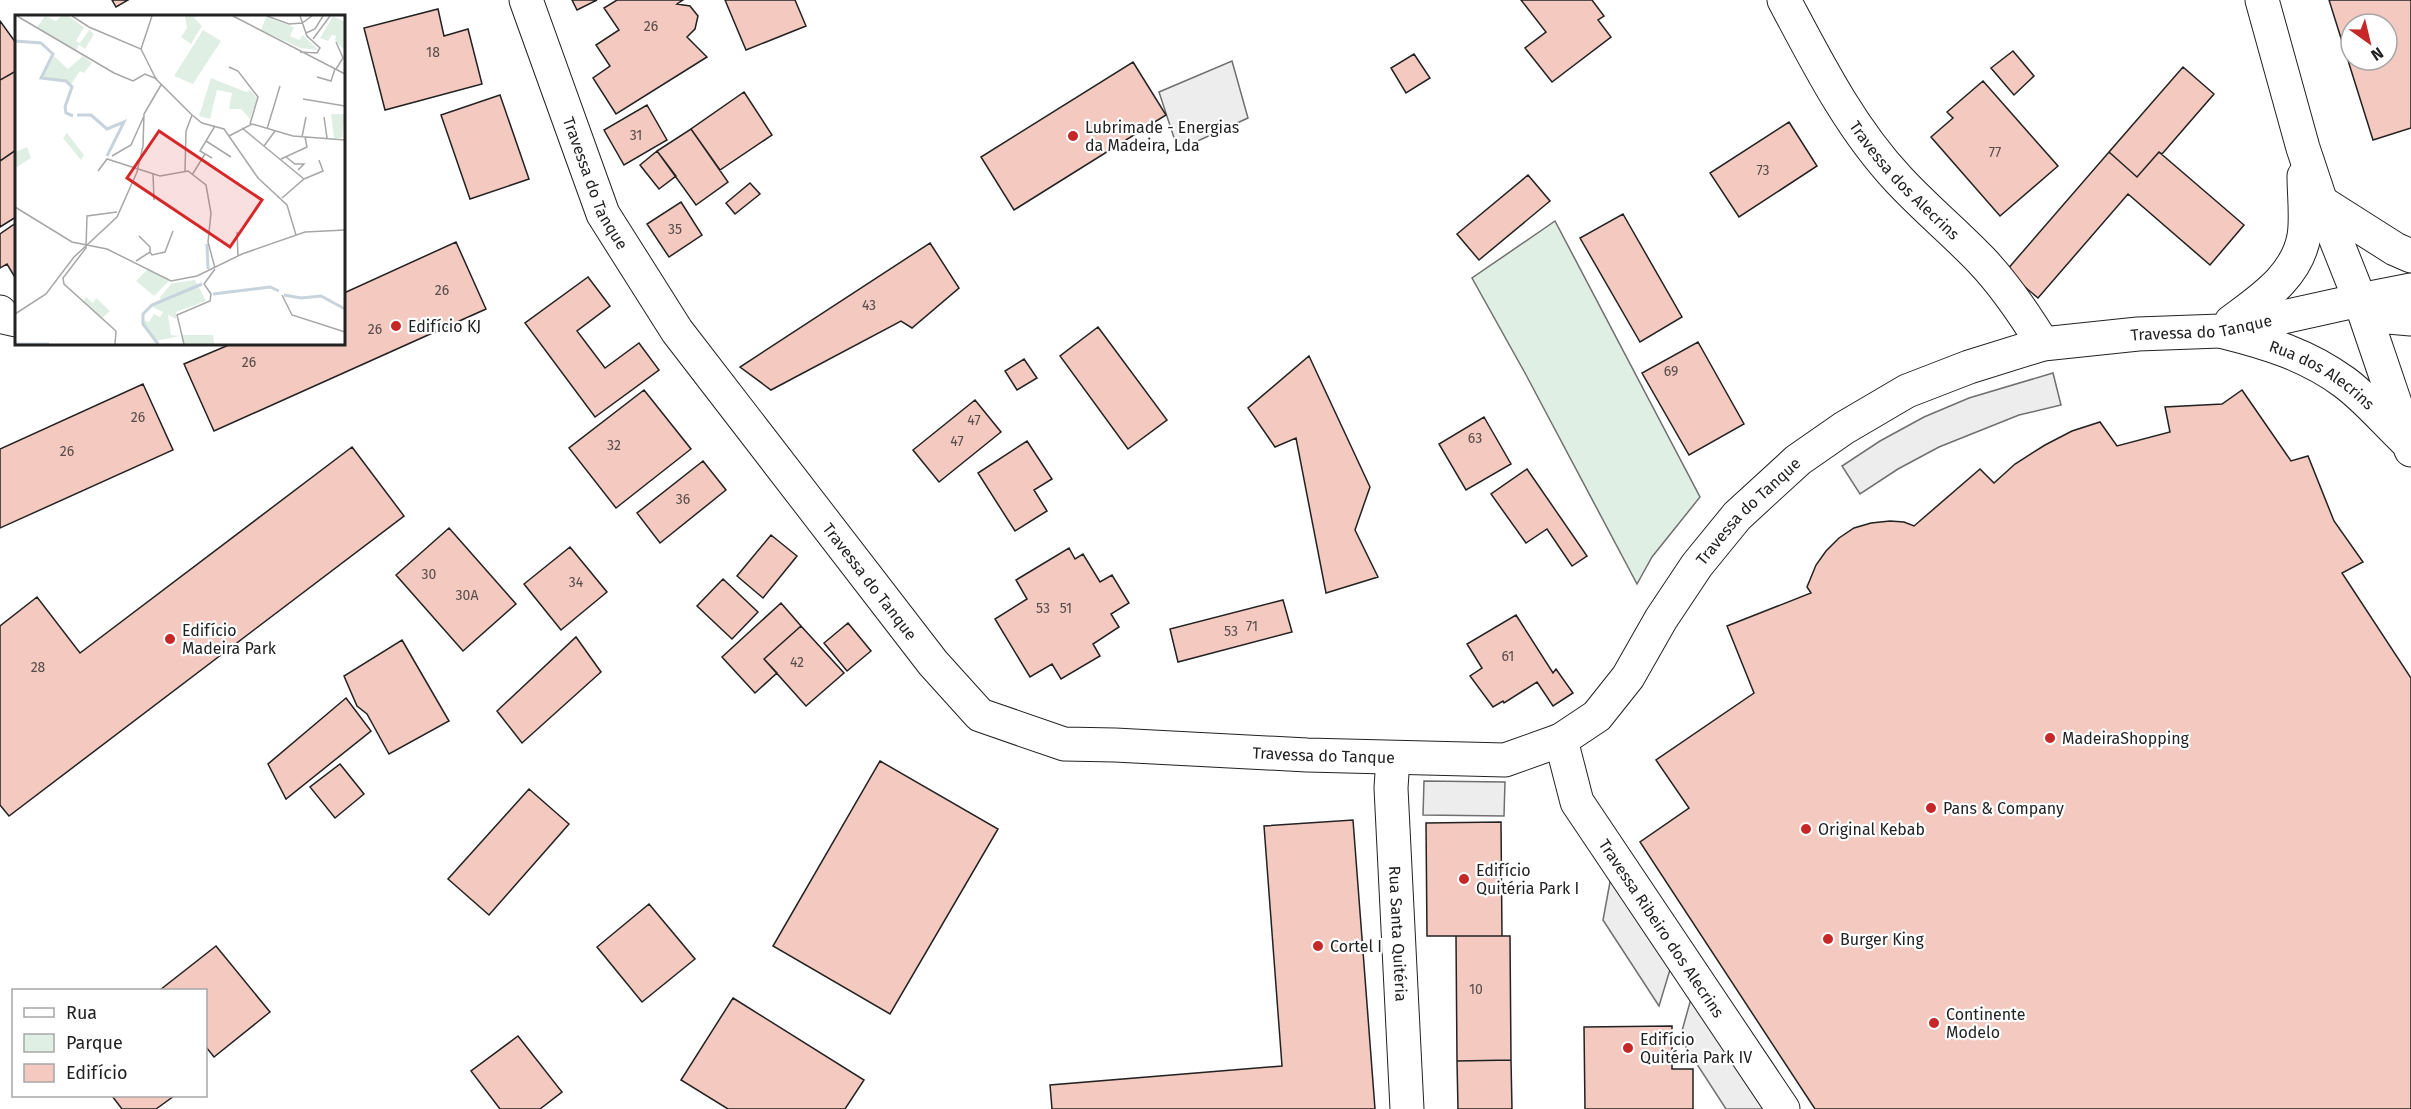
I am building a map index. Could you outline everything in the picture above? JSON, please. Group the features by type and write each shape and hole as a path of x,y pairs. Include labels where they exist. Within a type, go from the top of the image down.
{"street":[{"name":"Travessa do Tanque","path":"526,0 603,214 655,299 717,384 926,654 980,715 1064,744 1393,758 1505,760 1560,740 1598,716 1628,677 1661,620 1698,565 1737,516 1798,460 1844,428 1907,391 1969,367 2043,344 2138,334 2220,331 2411,290"},
{"name":"Travessa dos Alecrins","path":"1784,0 1828,81 1872,149 1899,181 1983,261 2016,303 2043,344"},
{"path":"2220,331 2273,290 2294,265 2304,237 2303,148 2262,0"},
{"name":"Rua dos Alecrins","path":"2303,148 2410,441"},
{"path":"2321,202 2395,249 2411,256"},
{"path":"2360,300 2388,317 2411,319"},
{"path":"0,312 3,316 15,320"},
{"name":"Rua dos Alecrins","path":"2220,331 2276,345 2306,358 2345,383 2410,441"},
{"name":"Travessa Ribeiro dos Alecrins","path":"1560,740 1577,802 1783,1109"},
{"name":"Rua Santa Quitéria","path":"1393,758 1391,788 1407,1109"}],"green space":[{"path":"1555,221 1700,497 1652,557 1637,584 1472,278"}],"shaded area":[{"path":"1232,61 1248,118 1178,150 1159,92"},
{"path":"2053,373 2061,405 2019,415 1939,447 1898,469 1860,494 1842,466 1880,441 1924,417 1969,398"},
{"path":"1424,781 1505,782 1504,816 1423,815"},
{"path":"1612,871 1672,963 1659,1006 1603,920"},
{"path":"1692,995 1767,1109 1726,1109 1680,1038"}],"building":[{"path":"112,0 128,0 116,7"},
{"path":"572,0 597,0 577,10"},
{"path":"617,0 683,0 677,4 690,6 698,16 695,29 687,37 707,57 616,114 593,78 610,66 596,45 619,30 604,8"},
{"path":"725,0 795,0 806,26 746,50"},
{"path":"1521,0 1592,0 1604,16 1598,20 1611,37 1552,82 1525,48 1546,32"},
{"path":"2329,0 2411,0 2411,128 2373,140 2352,72 2399,72 2399,12 2339,12 2339,32"},
{"path":"438,9 444,36 468,29 482,84 385,110 364,28"},
{"path":"0,21 15,42 15,72 0,80"},
{"path":"2013,51 2034,76 2014,95 1991,68"},
{"path":"1414,54 1430,78 1406,93 1391,68"},
{"name":"Lubrimade - Energias da Madeira, Lda","path":"1133,62 1166,115 1014,210 981,157"},
{"path":"2183,67 2214,94 2162,154 2159,152 2137,177 2109,152"},
{"path":"15,72 15,151 0,161 0,80"},
{"path":"1983,81 2058,166 2000,216 1931,137 1953,118 1947,112"},
{"path":"744,92 772,135 720,170 691,129"},
{"path":"500,95 529,179 470,199 441,115"},
{"path":"647,105 667,140 624,165 604,130"},
{"path":"1789,122 1817,166 1739,217 1710,173"},
{"path":"691,129 728,182 696,205 657,151"},
{"path":"15,151 15,218 0,227 0,161"},
{"path":"657,151 676,176 659,189 640,165"},
{"path":"2109,152 2137,177 2159,152 2244,225 2210,265 2128,194 2038,298 2006,271"},
{"path":"1528,175 1550,201 1479,260 1457,234"},
{"path":"750,183 760,194 735,214 726,203"},
{"path":"681,202 702,235 669,257 647,224"},
{"path":"1623,214 1682,317 1640,342 1580,238"},
{"path":"15,224 15,277 7,264 0,268 0,234"},
{"name":"Edifício KJ","path":"456,242 486,309 214,431 184,364 229,345 345,345 345,293"},
{"path":"930,243 959,288 912,328 901,321 771,390 740,367"},
{"path":"588,277 610,306 577,331 605,368 639,343 659,370 595,417 525,323"},
{"path":"1098,327 1167,420 1128,449 1060,356"},
{"path":"1698,342 1744,424 1689,455 1642,373"},
{"path":"1309,356 1370,487 1355,530 1378,577 1326,593 1296,438 1275,447 1248,408"},
{"path":"1024,359 1037,378 1017,390 1005,371"},
{"path":"143,384 173,450 0,528 0,449"},
{"path":"644,390 691,449 616,508 569,448"},
{"name":"MadeiraShopping","path":"2242,390 2291,461 2308,456 2334,521 2363,562 2342,573 2411,678 2411,1109 1815,1109 1640,842 1689,808 1656,760 1754,693 1727,626 1811,593 1807,587 1816,565 1839,538 1854,528 1890,521 1904,522 1914,526 1980,469 1994,483 2015,464 2045,445 2072,431 2100,422 2117,446 2170,432 2165,407 2222,404"},
{"path":"975,400 1001,432 939,482 913,450"},
{"path":"1484,417 1511,464 1466,490 1439,444"},
{"path":"1027,441 1052,479 1034,490 1047,511 1015,531 978,473"},
{"name":"Edifício Madeira Park","path":"352,447 404,516 9,816 0,805 0,626 37,597 80,653"},
{"path":"703,461 726,490 660,543 637,513"},
{"path":"1527,469 1587,556 1572,566 1547,529 1526,543 1491,494"},
{"path":"449,528 516,604 463,651 396,575"},
{"path":"771,535 797,556 763,598 737,576"},
{"path":"570,547 607,592 561,630 524,584"},
{"path":"1069,548 1075,559 1083,554 1100,582 1112,575 1129,603 1111,614 1119,627 1093,644 1100,656 1061,679 1052,664 1030,677 995,619 1027,599 1016,580"},
{"path":"723,579 758,612 732,639 697,606"},
{"path":"1283,600 1292,632 1178,662 1170,629"},
{"path":"781,603 801,626 764,659 777,673 755,693 722,657"},
{"path":"1516,615 1553,673 1556,669 1573,693 1553,706 1537,682 1504,703 1503,701 1493,707 1470,676 1482,668 1467,644"},
{"path":"848,623 871,651 847,671 824,643"},
{"path":"801,626 844,673 806,706 764,659"},
{"path":"576,637 601,672 522,743 497,711"},
{"path":"402,640 449,721 389,754 367,714 357,706 344,676"},
{"path":"346,698 371,731 286,799 268,764"},
{"path":"880,761 998,829 890,1014 773,946"},
{"path":"340,764 364,794 335,818 310,787"},
{"path":"529,789 569,824 489,915 448,879"},
{"name":"Cortel I","path":"1353,820 1375,1109 1052,1109 1050,1085 1282,1066 1264,826"},
{"name":"Edifício Quitéria Park I","path":"1501,822 1502,936 1427,936 1426,823"},
{"path":"649,904 695,959 642,1002 597,947"},
{"name":"Edifício Quitéria Park I","path":"1456,936 1510,936 1511,1060 1457,1061"},
{"path":"216,946 270,1012 214,1057 207,1048 207,989 161,989"},
{"path":"733,998 864,1080 845,1109 728,1109 681,1080"},
{"name":"Edifício Quitéria Park IV","path":"1672,1026 1672,1069 1693,1069 1693,1109 1585,1109 1584,1027"},
{"path":"518,1036 562,1092 540,1109 500,1109 471,1071"},
{"path":"1511,1060 1512,1109 1458,1109 1457,1061"},
{"path":"113,1097 173,1097 156,1109 122,1109"}],"place":[{"name":"Lubrimade - Energias da Madeira, Lda","path":"1073,136"},
{"name":"Edifício KJ","path":"396,326"},
{"name":"Edifício Madeira Park","path":"170,639"},
{"name":"MadeiraShopping","path":"2050,738"},
{"name":"Pans & Company","path":"1931,808"},
{"name":"Original Kebab","path":"1806,829"},
{"name":"Edifício Quitéria Park I","path":"1464,879"},
{"name":"Burger King","path":"1828,939"},
{"name":"Cortel I","path":"1318,946"},
{"name":"Continente Modelo","path":"1934,1023"},
{"name":"Edifício Quitéria Park IV","path":"1628,1048"}]}
